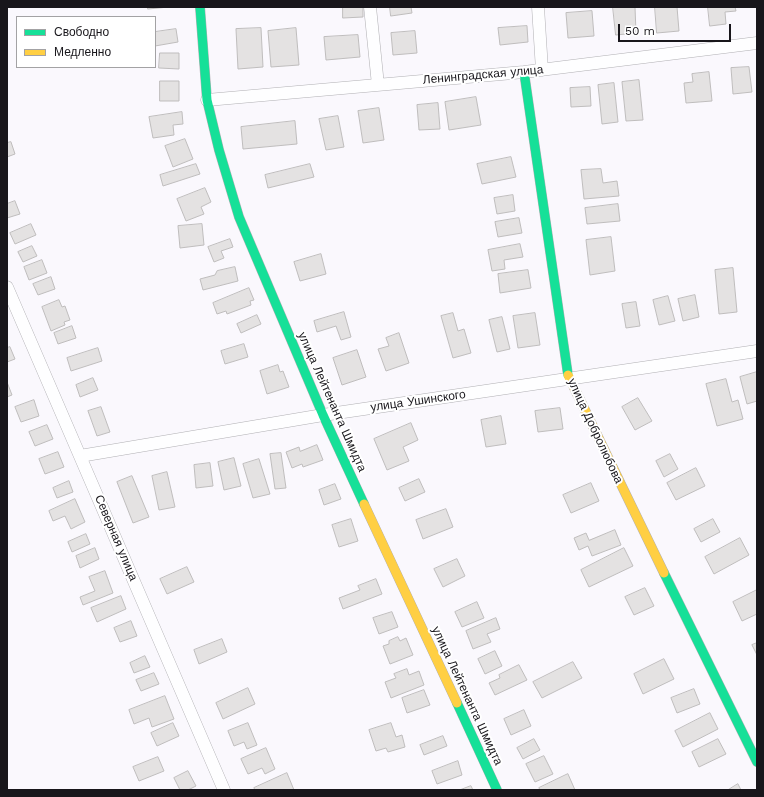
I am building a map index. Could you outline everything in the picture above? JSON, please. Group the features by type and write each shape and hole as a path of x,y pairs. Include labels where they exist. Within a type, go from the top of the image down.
{"main road":[{"name":"улица Лейтенанта Шмидта","path":"200,7 207,100 219,150 239,217 323,415 498,790"},
{"name":"улица Добролюбова","path":"524,72 569,379 757,762"}],"street":[{"path":"370,7 378,85"},
{"path":"538,7 542,70"},
{"name":"Ленинградская улица","path":"207,100 524,72 757,43"},
{"name":"Северная улица","path":"7,287 224,790"},
{"name":"улица Ушинского","path":"80,456 323,415 757,351"}],"building":[{"path":"148,7 169,7 148,9"},
{"path":"343,7 363,7 363,17 343,18"},
{"path":"390,7 411,7 412,13 391,16"},
{"path":"613,7 635,7 636,33 616,35"},
{"path":"655,7 677,7 679,31 657,33"},
{"path":"708,7 735,7 736,11 725,12 726,24 710,26"},
{"path":"592,11 594,36 568,38 566,13"},
{"path":"527,26 528,42 500,45 498,28"},
{"path":"261,28 263,67 238,69 236,29"},
{"path":"296,28 299,65 271,67 268,31"},
{"path":"176,29 178,42 156,46 156,32"},
{"path":"415,31 417,53 393,55 391,33"},
{"path":"358,35 360,57 326,60 324,37"},
{"path":"160,53 179,53 179,69 159,68"},
{"path":"749,67 752,92 733,94 731,68"},
{"path":"709,72 712,101 686,103 684,83 693,82 692,74"},
{"path":"639,80 643,120 626,121 622,82"},
{"path":"160,81 179,81 179,101 160,101"},
{"path":"614,83 618,122 602,124 598,85"},
{"path":"590,87 591,106 571,107 570,88"},
{"path":"476,97 481,125 449,130 445,102"},
{"path":"438,103 440,129 419,130 417,105"},
{"path":"379,108 384,140 363,143 358,111"},
{"path":"182,112 183,124 173,125 174,135 153,138 149,117"},
{"path":"338,116 344,147 326,150 319,119"},
{"path":"295,121 297,144 243,149 241,127"},
{"path":"185,139 193,159 173,167 165,146"},
{"path":"11,142 15,154 7,157 7,143"},
{"path":"511,157 516,177 482,184 477,164"},
{"path":"196,164 200,174 163,186 160,175"},
{"path":"310,164 314,177 268,188 265,175"},
{"path":"601,169 603,183 617,181 619,196 584,199 581,170"},
{"path":"205,188 211,202 201,207 204,214 186,221 177,199"},
{"path":"513,195 515,211 497,214 494,198"},
{"path":"15,201 20,214 7,218 7,204"},
{"path":"618,204 620,221 587,224 585,208"},
{"path":"519,218 522,233 498,237 495,222"},
{"path":"31,224 36,235 15,244 10,233"},
{"path":"202,224 204,245 180,248 178,226"},
{"path":"611,237 615,271 590,275 586,240"},
{"path":"230,239 233,247 221,251 224,258 214,262 208,247"},
{"path":"520,244 523,257 504,260 505,269 492,271 488,250"},
{"path":"32,246 37,256 23,262 18,252"},
{"path":"321,254 326,274 300,281 294,262"},
{"path":"42,260 47,273 29,280 24,267"},
{"path":"235,267 238,281 203,290 200,279 215,275 217,271"},
{"path":"733,268 737,312 719,314 715,270"},
{"path":"528,270 531,288 500,293 498,274"},
{"path":"51,277 55,289 38,295 33,284"},
{"path":"249,288 254,300 250,301 251,305 227,314 226,311 217,314 213,303"},
{"path":"695,295 699,317 683,321 678,299"},
{"path":"668,296 675,321 659,325 653,300"},
{"path":"59,300 62,307 65,306 70,320 64,322 65,325 51,331 42,307"},
{"path":"636,302 640,326 626,328 622,304"},
{"path":"344,312 351,337 341,340 336,326 317,332 314,321"},
{"path":"453,313 458,331 464,329 471,353 453,358 441,316"},
{"path":"535,313 540,345 518,348 513,316"},
{"path":"257,315 261,324 241,333 237,324"},
{"path":"502,317 510,349 497,352 489,320"},
{"path":"72,326 76,338 58,344 54,333"},
{"path":"399,333 409,363 386,371 378,349 389,346 386,338"},
{"path":"244,344 248,357 225,364 221,351"},
{"path":"10,347 15,359 7,362 7,348"},
{"path":"98,348 102,361 71,371 67,358"},
{"path":"357,350 366,377 342,385 333,358"},
{"path":"278,365 280,372 283,371 289,387 267,394 260,371"},
{"path":"757,372 757,401 747,404 740,377"},
{"path":"93,378 98,390 80,397 76,385"},
{"path":"726,379 732,402 738,400 743,419 717,426 706,384"},
{"path":"7,382 12,395 7,397"},
{"path":"638,398 652,421 635,430 622,407"},
{"path":"34,400 39,416 21,422 15,407"},
{"path":"101,407 110,432 97,436 88,411"},
{"path":"560,408 563,429 538,432 535,411"},
{"path":"501,416 506,444 486,447 481,420"},
{"path":"411,423 418,440 403,447 409,461 387,470 374,439"},
{"path":"47,425 53,439 35,446 29,432"},
{"path":"317,445 323,460 303,467 302,464 292,468 286,452 299,447 300,451"},
{"path":"58,452 64,467 45,474 39,459"},
{"path":"281,453 286,488 275,489 270,454"},
{"path":"670,454 678,469 664,477 656,461"},
{"path":"234,458 241,486 224,490 218,462"},
{"path":"259,459 270,494 253,498 243,464"},
{"path":"210,463 213,486 196,488 194,465"},
{"path":"696,468 705,486 676,500 667,483"},
{"path":"167,472 175,507 159,510 152,476"},
{"path":"132,476 149,517 133,523 117,482"},
{"path":"419,479 425,492 405,501 399,488"},
{"path":"69,481 73,492 57,498 53,488"},
{"path":"591,483 599,501 571,513 563,495"},
{"path":"335,484 341,499 324,505 319,490"},
{"path":"75,499 85,522 71,529 65,516 53,521 49,511"},
{"path":"446,509 453,527 423,539 416,520"},
{"path":"351,519 358,541 339,547 332,525"},
{"path":"713,519 720,532 701,542 694,529"},
{"path":"615,530 621,545 592,556 588,546 579,550 574,538 586,533 589,540"},
{"path":"86,534 90,544 72,552 68,542"},
{"path":"740,538 749,555 714,574 705,557"},
{"path":"95,548 99,559 80,568 76,556"},
{"path":"624,548 633,566 589,587 581,570"},
{"path":"457,559 465,576 443,587 434,569"},
{"path":"187,567 194,582 167,594 160,579"},
{"path":"105,571 113,593 83,605 80,597 95,591 89,577"},
{"path":"376,579 382,594 343,609 339,598 360,590 358,586"},
{"path":"645,588 654,606 634,615 625,597"},
{"path":"757,590 757,614 742,621 733,602"},
{"path":"121,596 126,609 97,622 91,608"},
{"path":"477,602 484,618 462,627 455,612"},
{"path":"392,612 398,627 379,634 373,618"},
{"path":"496,618 500,629 487,634 491,642 473,649 466,631"},
{"path":"131,621 137,636 120,642 114,628"},
{"path":"398,637 400,641 406,638 413,655 390,664 383,646 389,644 389,641"},
{"path":"222,639 227,652 199,664 194,650"},
{"path":"757,643 757,655 752,645"},
{"path":"495,651 502,666 485,674 478,659"},
{"path":"145,656 150,667 134,673 130,663"},
{"path":"664,659 674,679 643,694 634,674"},
{"path":"573,662 582,678 542,698 533,682"},
{"path":"519,665 527,680 495,695 489,683 500,678 499,675"},
{"path":"407,669 409,675 419,671 424,685 391,698 385,682 396,678 394,674"},
{"path":"154,673 159,684 141,691 136,680"},
{"path":"248,688 255,704 223,719 216,703"},
{"path":"694,689 700,704 677,713 671,698"},
{"path":"424,690 430,705 407,713 402,698"},
{"path":"165,696 174,719 152,727 149,718 134,724 129,710"},
{"path":"524,710 531,726 511,735 504,719"},
{"path":"710,713 718,729 683,747 675,731"},
{"path":"173,723 179,736 157,746 151,733"},
{"path":"248,723 257,745 247,749 244,742 234,746 228,731"},
{"path":"391,723 396,737 402,735 405,747 388,752 386,748 376,751 369,730"},
{"path":"443,736 447,746 424,755 420,745"},
{"path":"534,739 540,750 523,759 517,748"},
{"path":"718,739 726,754 699,767 692,752"},
{"path":"266,748 275,769 265,774 262,768 248,774 241,759"},
{"path":"544,756 553,774 535,782 526,764"},
{"path":"158,757 164,771 139,781 133,767"},
{"path":"458,761 462,775 437,784 432,771"},
{"path":"188,771 196,786 188,790 180,790 174,778"},
{"path":"287,773 294,790 255,790 254,788"},
{"path":"568,774 575,790 540,790 539,788"},
{"path":"738,784 741,790 728,790"},
{"path":"471,786 473,790 460,790"}],"traffic: fast":[{"path":"200,7 207,100 219,150 239,217 323,415 364,504"},
{"path":"524,72 568,375"},
{"path":"664,573 757,762"},
{"path":"457,703 497,790"}],"traffic: slow":[{"path":"568,375 664,573"},
{"path":"364,504 457,703"}]}
